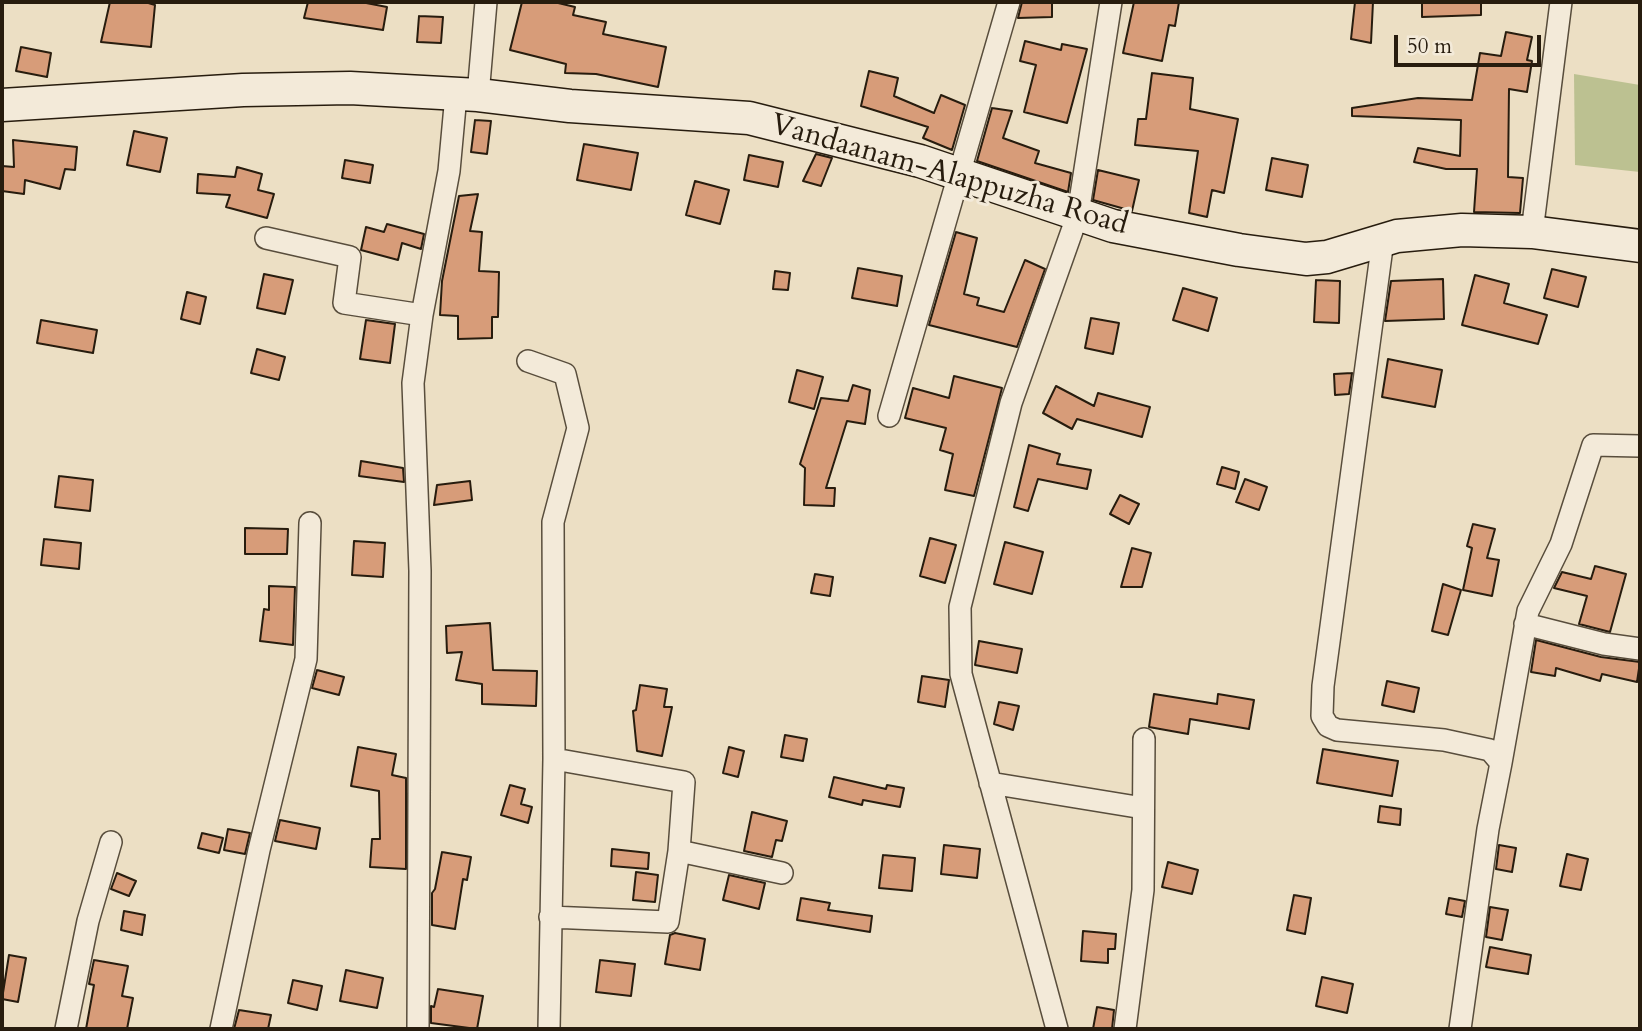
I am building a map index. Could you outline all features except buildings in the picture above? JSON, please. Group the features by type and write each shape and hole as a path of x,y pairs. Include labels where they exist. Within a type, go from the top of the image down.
{"main road":[{"name":"Vandaanam-Alappuzha Road","path":"2,105 256,90 350,88 749,118 920,161 1113,226 1306,259 1326,257 1397,236 1462,230 1532,232 1640,246"}],"street":[{"path":"418,1029 420,571 413,383 422,315 449,171 486,2"},
{"path":"888,416 936,248 961,175 1009,2"},
{"path":"1058,1029 961,674 960,607 1011,403 1078,214 1111,2"},
{"path":"1532,232 1561,2"},
{"path":"266,238 351,257 344,303 422,315"},
{"path":"1383,240 1325,673 1322,716 1328,726 1337,730 1444,740 1490,750 1501,763"},
{"path":"528,361 565,374 578,428 553,522 554,759 549,1029"},
{"path":"1460,1029 1488,829 1528,611 1561,544 1593,445 1640,446"},
{"path":"221,1029 259,850 306,659 310,523"},
{"path":"1525,624 1604,644 1640,649"},
{"path":"1125,1029 1143,890 1144,739"},
{"path":"550,917 668,922 679,851 684,782 554,759"},
{"path":"990,783 1143,808"},
{"path":"66,1029 88,921 111,842"},
{"path":"679,851 782,873"}],"green space":[{"path":"1574,74 1640,85 1640,172 1575,165"}]}
